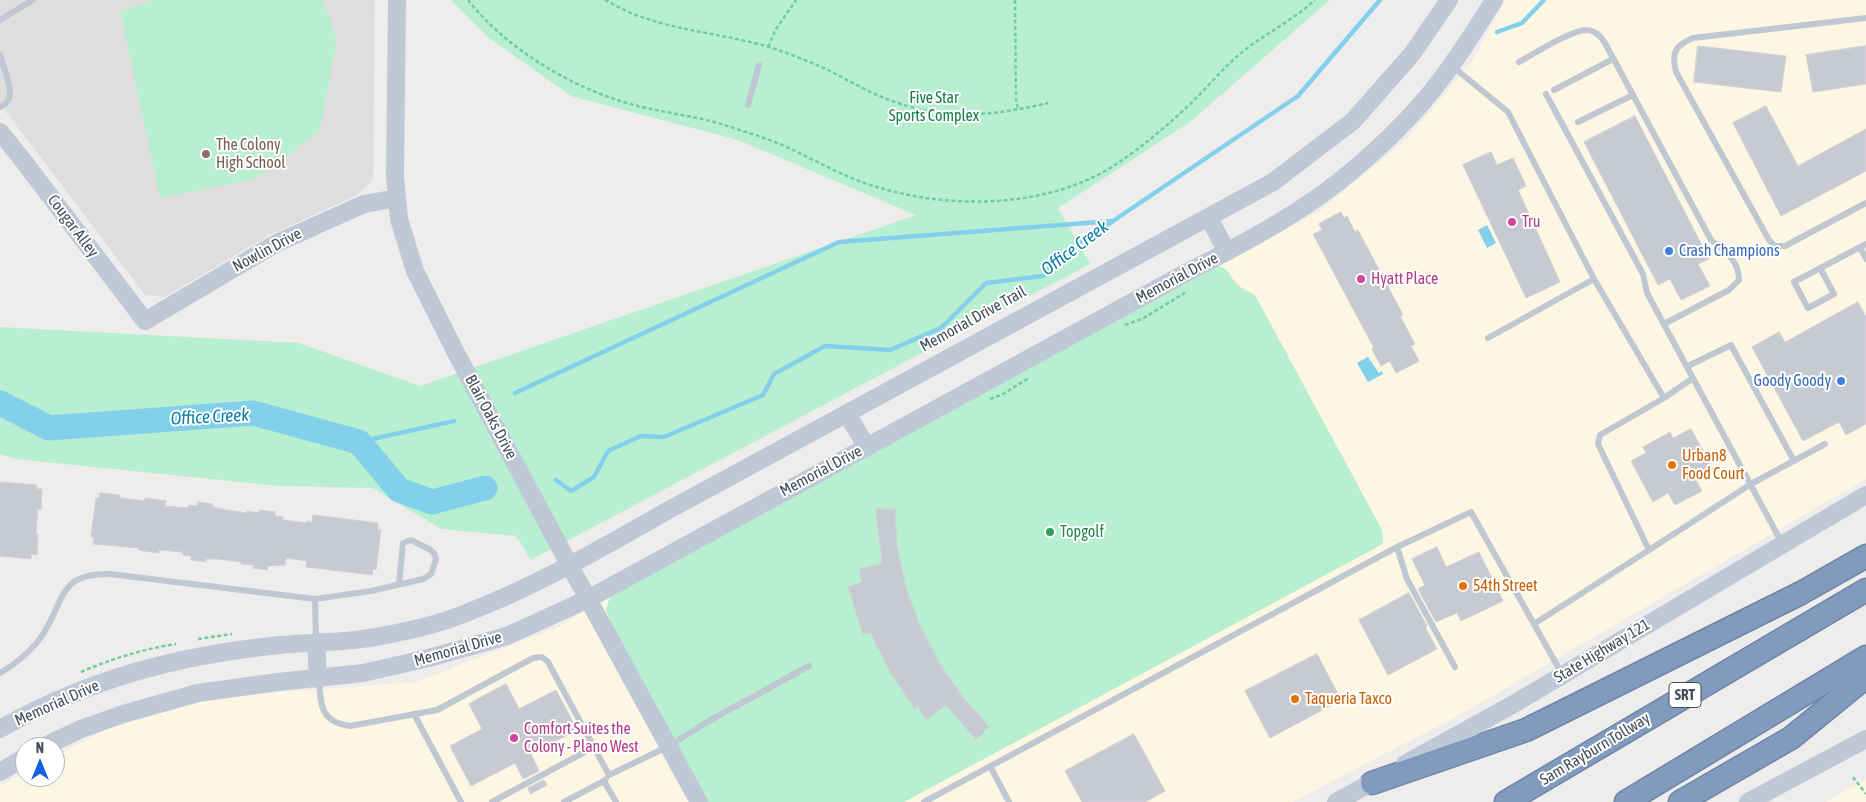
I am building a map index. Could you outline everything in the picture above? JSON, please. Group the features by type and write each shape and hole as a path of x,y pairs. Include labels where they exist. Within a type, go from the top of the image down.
{"highway":[{"path":"1372,783 1526,730 1801,593 1866,556"},
{"name":"Sam Rayburn Tollway","path":"1506,802 1866,590"},
{"path":"1626,802 1866,657"},
{"path":"1680,802 1791,738 1866,677"}],"street":[{"name":"Blair Oaks Drive","path":"397,0 396,177 399,219 415,271 570,566 700,802"},
{"name":"Memorial Drive","path":"0,729 61,697 140,669 209,655 279,645 380,636 460,616 570,566 1273,182 1353,121 1412,54 1449,0"},
{"name":"Memorial Drive","path":"64,737 123,714 198,693 278,682 318,679 390,668 507,636 588,599 1182,274 1227,252 1305,206 1343,178 1405,120 1431,92 1451,66 1494,0"},
{"name":"Cougar Alley","path":"4,140 145,321"},
{"name":"Nowlin Drive","path":"145,321 277,243 364,204 398,198"},
{"path":"1209,218 1227,252"},
{"path":"847,414 867,447"},
{"name":"State Highway 121","path":"1336,802 1512,705 1866,495"},
{"path":"316,642 318,679"},
{"path":"1748,802 1865,742"},
{"path":"0,772 15,763"}],"lane":[{"path":"0,20 33,0"},
{"path":"1866,18 1693,38 1683,42 1675,50 1673,60 1676,72 1764,232 1776,246 1785,246 1866,203"},
{"path":"1519,62 1576,32 1588,30 1599,35 1711,240 1733,258 1739,270 1739,280 1729,290 1664,324"},
{"path":"0,55 10,96 8,101 0,107"},
{"path":"1554,90 1613,59"},
{"path":"748,105 759,65"},
{"path":"1451,66 1508,112 1594,278 1664,398"},
{"path":"1546,94 1643,274 1647,293 1783,544"},
{"path":"1578,122 1633,95"},
{"path":"1820,268 1834,294 1808,308 1794,282 1820,268 1863,246 1866,259"},
{"path":"1488,338 1594,278"},
{"path":"1688,366 1731,345 1794,461"},
{"path":"1649,550 1598,444 1600,434 1664,398 1694,378"},
{"path":"1534,624 1751,484 1825,444"},
{"path":"924,802 1397,547 1471,512 1562,674"},
{"path":"0,673 32,648 44,632 69,585 88,575 110,574 314,599 372,591 424,578 431,574 436,559 434,553 411,540 405,541 403,543 399,584"},
{"path":"1397,547 1407,579 1455,667"},
{"path":"314,599 316,642"},
{"path":"318,679 321,705 328,718 338,724 350,726 436,710 533,658 542,657 548,662 609,775"},
{"path":"564,802 604,781 609,775 670,746 707,722 809,666"},
{"path":"414,714 461,802"},
{"path":"492,802 594,747"},
{"path":"990,766 1009,802"},
{"path":"604,781 616,802"}],"path":[{"path":"468,0 483,19 540,64 581,87 640,107 716,123 756,135 855,180 880,188 922,198 968,202 1027,197 1066,188 1099,175 1117,164 1159,132 1190,105 1235,58 1279,26 1299,15 1315,0"},
{"path":"605,0 634,15 726,36 768,47 806,60 897,103 925,111 962,116 1018,110 1048,103"},
{"path":"768,47 776,29 796,0"},
{"path":"1015,0 1016,98 1018,110"},
{"path":"1853,777 1866,794"}],"shaded area":[{"name":"The Colony High School","path":"0,0 375,0 373,180 357,195 268,236 165,297 145,295 0,104"},
{"path":"1506,0 1866,0 1866,479 1470,709 1293,802 0,802 0,786 15,778 15,787 65,787 65,751 105,730 213,697 416,682 558,627 615,592 1321,210 1407,139 1472,61"},
{"path":"1866,779 1866,802 1825,802"}],"green space":[{"path":"154,0 323,0 337,40 320,131 256,179 160,198 120,11"},
{"name":"Five Star Sports Complex","path":"451,0 1330,0 1190,122 1058,208 1090,264 531,560 516,536 441,529 373,488 279,486 16,459 0,454 0,327 299,343 420,386 916,215 738,140 571,96 489,38"},
{"name":"Topgolf","path":"1215,266 1224,268 1239,286 1255,295 1382,530 1383,542 1381,545 904,802 708,802 610,622 606,610 611,593"}],"water":[{"path":"1487,225 1496,243 1487,248 1478,230"},
{"path":"1368,357 1379,373 1382,371 1383,374 1368,382 1357,363"}],"building":[{"path":"1698,46 1786,56 1781,92 1694,82"},
{"path":"1866,46 1866,84 1813,92 1806,55"},
{"path":"1766,106 1798,166 1866,129 1866,171 1781,216 1733,123"},
{"path":"1635,116 1709,259 1698,264 1710,286 1681,300 1670,279 1658,285 1584,142"},
{"name":"Tru","path":"1491,152 1497,165 1513,158 1526,186 1518,190 1560,282 1526,298 1463,165"},
{"name":"Hyatt Place","path":"1341,212 1344,218 1347,216 1355,232 1358,230 1403,315 1400,316 1415,344 1411,346 1419,361 1396,373 1390,361 1381,366 1372,349 1374,348 1313,234 1322,230 1319,224"},
{"path":"1858,302 1866,317 1866,424 1846,435 1839,422 1803,441 1752,347 1779,332 1785,342"},
{"name":"Urban8 Food Court","path":"1691,429 1713,469 1695,479 1702,491 1675,505 1668,493 1653,502 1631,461 1646,453 1643,447 1670,432 1673,438"},
{"path":"0,482 37,485 37,489 42,489 41,510 38,509 36,534 38,534 37,555 31,554 31,559 0,556"},
{"path":"100,493 120,495 120,498 144,501 145,498 166,501 165,506 188,508 189,505 197,506 198,502 213,504 213,507 225,510 247,513 247,511 259,513 259,510 275,512 275,516 283,517 283,520 307,523 307,521 312,522 313,515 378,523 378,530 381,530 376,570 373,569 372,575 306,567 307,561 286,558 285,565 268,566 267,570 253,568 253,565 241,564 241,562 218,559 206,559 206,562 191,560 191,556 183,555 183,552 159,550 159,553 138,550 139,548 93,544 94,538 91,537 96,498 99,498"},
{"path":"876,509 895,509 897,546 905,584 919,624 940,664 962,696 989,727 976,740 946,705 926,720 918,706 915,709 890,672 871,632 863,634 848,587 862,582 859,569 882,564"},
{"path":"1437,547 1446,567 1479,552 1503,601 1461,621 1457,613 1436,622 1418,589 1425,585 1412,559"},
{"path":"1409,593 1437,649 1388,675 1359,620"},
{"path":"1317,654 1341,700 1270,738 1245,691"},
{"name":"Comfort Suites the Colony - Plano West","path":"506,684 519,709 556,690 577,730 531,754 539,771 523,779 515,763 471,786 450,746 482,729 469,704"},
{"path":"1134,734 1165,791 1145,802 1082,802 1065,771"},
{"path":"544,780 547,785 530,794 528,788"}],"waterway":[{"name":"Office Creek","path":"556,480 571,491 594,477 608,451 641,436 664,437 763,395 774,374 825,346 890,350 941,328 986,283 1043,276 1063,253 1298,96 1380,0"},
{"path":"1497,32 1522,23 1544,0"},
{"path":"515,393 839,242 1112,221"},
{"name":"Office Creek","path":"0,403 49,428 253,413 359,442 399,490 432,502 485,488"},
{"path":"359,442 454,421"}],"place":[{"name":"The Colony High School","path":"206,154"},
{"name":"Tru","path":"1512,222"},
{"name":"Crash Champions","path":"1669,251"},
{"name":"Hyatt Place","path":"1361,279"},
{"name":"Goody Goody","path":"1841,381"},
{"name":"Urban8 Food Court","path":"1672,465"},
{"name":"Topgolf","path":"1050,532"},
{"name":"54th Street","path":"1463,586"},
{"name":"Taqueria Taxco","path":"1295,699"},
{"name":"Comfort Suites the Colony - Plano West","path":"514,738"}]}
